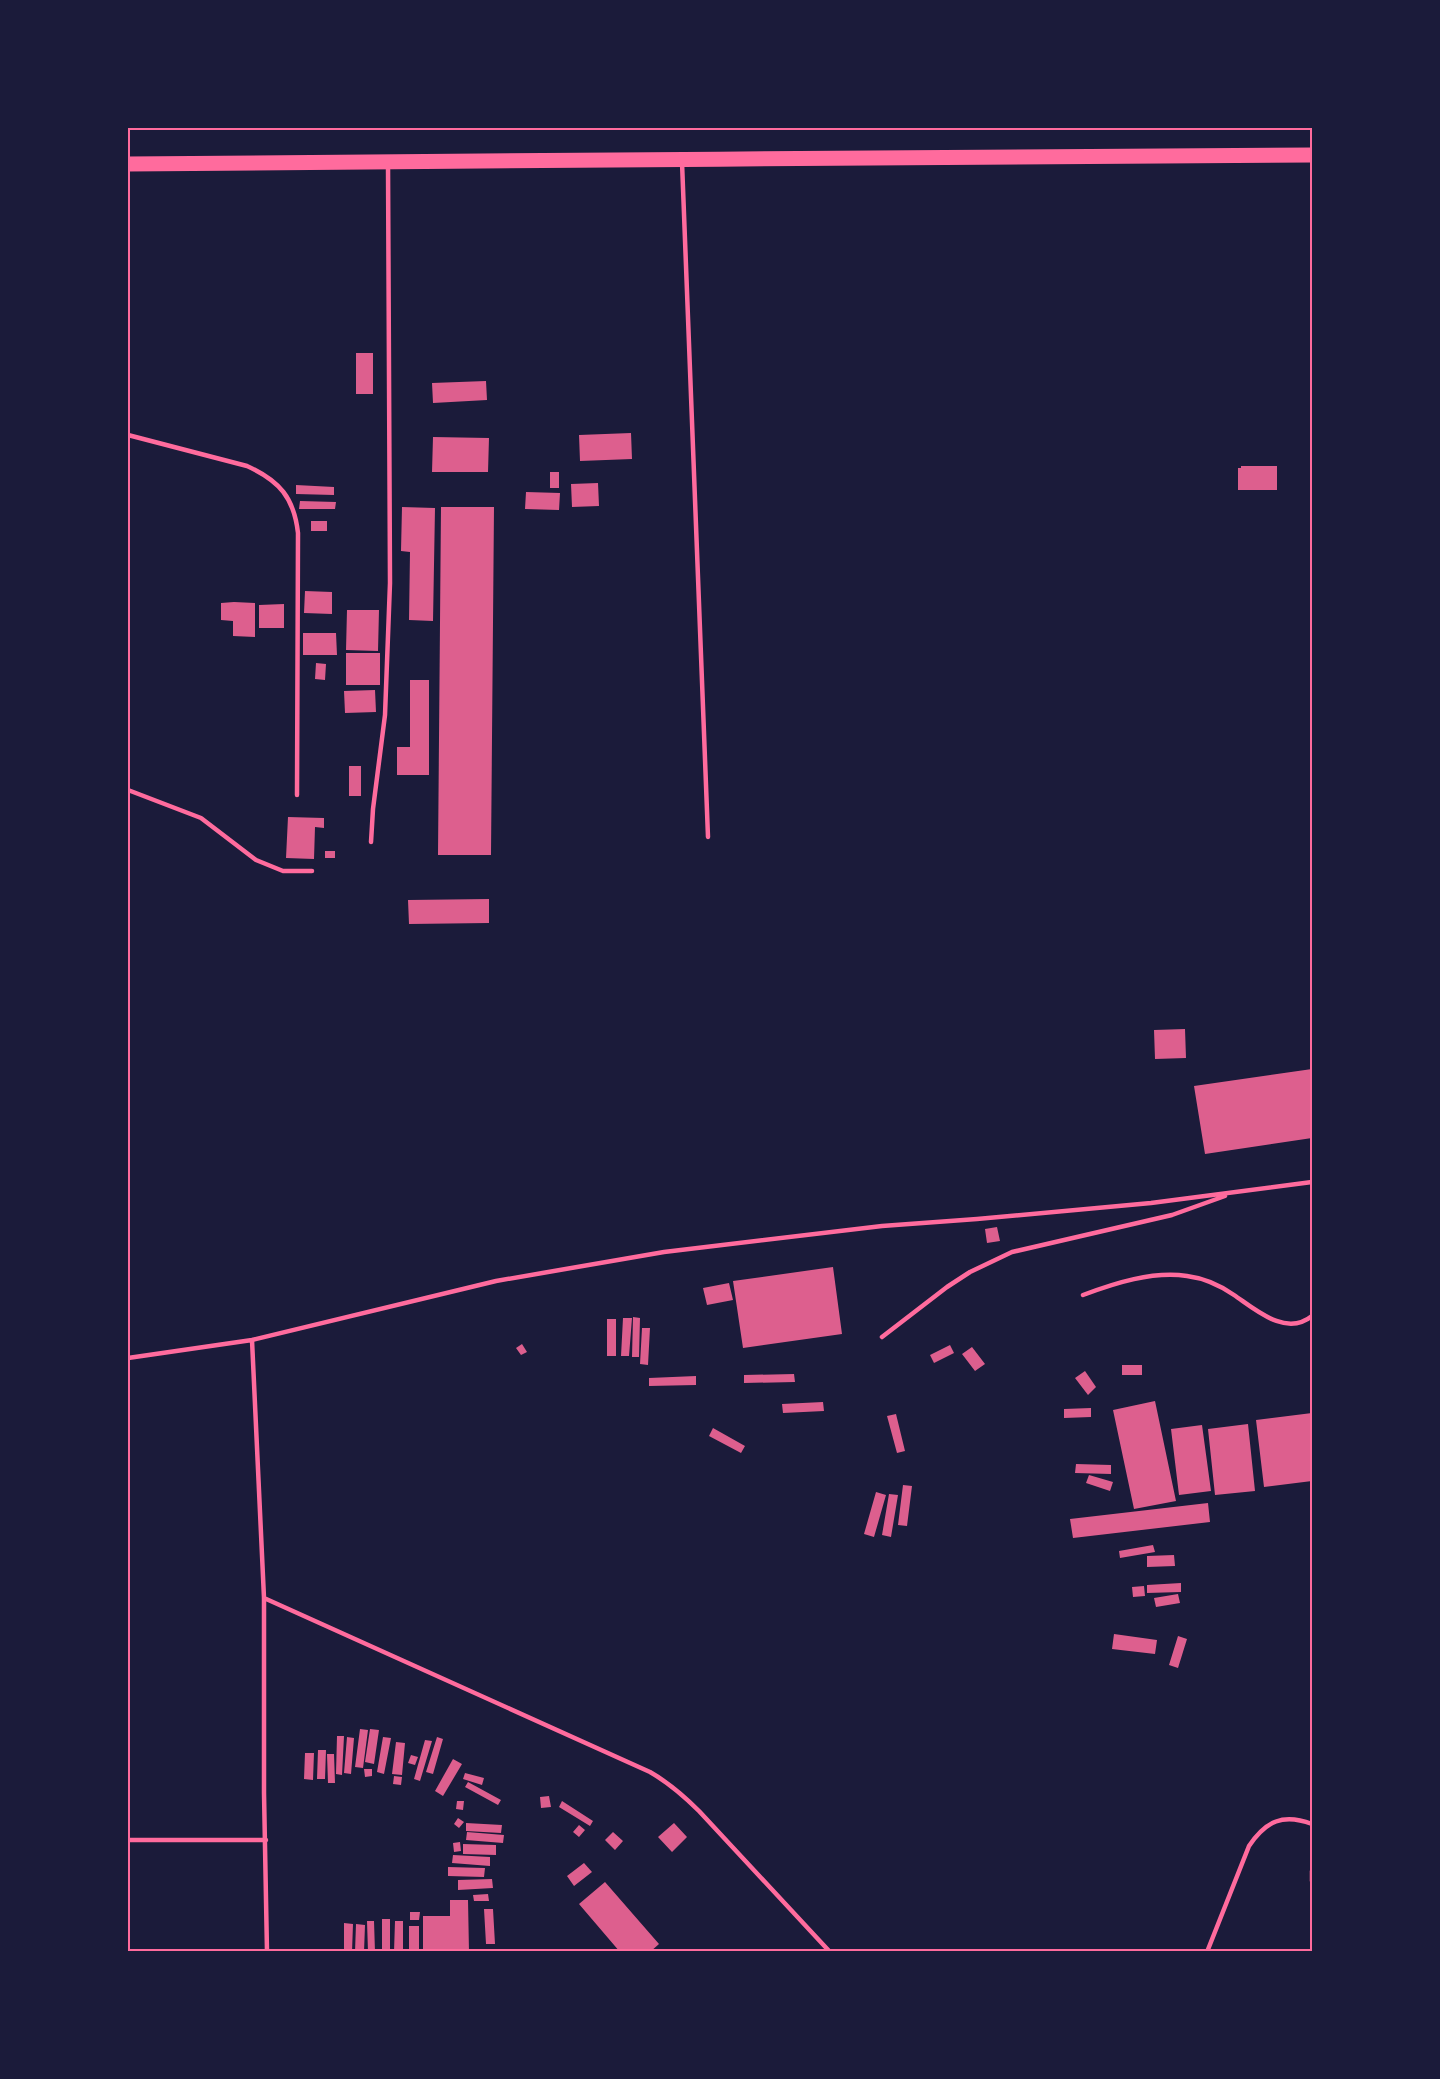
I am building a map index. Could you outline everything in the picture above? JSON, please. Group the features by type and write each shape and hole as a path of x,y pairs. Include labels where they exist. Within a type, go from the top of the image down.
{"highway":[{"path":"128,164 1312,155"}],"lane":[{"path":"371,842 385,715 390,583 388,161"},
{"path":"682,161 708,837"},
{"path":"128,435 248,466 263,473 277,484 294,507 298,533 297,795"},
{"path":"128,790 201,818 256,860 283,871 312,871"},
{"path":"128,1358 252,1340 496,1281 664,1252 882,1226 1068,1211 1312,1182"},
{"path":"882,1336 970,1272 1012,1252 1172,1215 1233,1193"},
{"path":"1083,1295 1127,1281 1151,1277 1188,1276 1225,1290 1278,1323 1298,1323 1312,1316"},
{"path":"252,1340 264,1598 267,1952"},
{"path":"264,1598 650,1772 666,1782 691,1803 830,1952"},
{"path":"1207,1952 1249,1846 1257,1834 1266,1825 1280,1819 1295,1819 1312,1824"},
{"path":"128,1840 266,1840"},
{"path":"1312,1870 1312,1881"}],"building":[{"path":"356,353 373,353 373,394 356,394"},
{"path":"486,381 487,400 433,403 432,383"},
{"path":"631,433 632,459 580,461 579,435"},
{"path":"433,437 489,438 488,472 432,472"},
{"path":"1241,466 1277,466 1277,490 1238,490 1238,468"},
{"path":"550,472 559,472 559,488 550,488"},
{"path":"598,483 599,506 572,507 571,484"},
{"path":"296,485 334,487 334,495 296,494"},
{"path":"526,492 560,493 559,510 525,509"},
{"path":"300,501 336,502 335,509 299,509"},
{"path":"402,507 435,508 433,621 409,620 410,552 401,551"},
{"path":"441,507 494,507 491,855 438,855"},
{"path":"311,521 327,521 327,531 311,531"},
{"path":"305,591 332,592 332,614 304,613"},
{"path":"221,603 255,603 255,637 233,636 233,621 221,620"},
{"path":"284,604 284,628 259,628 259,605"},
{"path":"347,610 379,610 378,651 346,650"},
{"path":"303,633 336,633 337,655 303,655"},
{"path":"346,653 380,653 380,685 346,685"},
{"path":"316,663 326,664 325,680 315,679"},
{"path":"410,680 429,680 429,775 397,775 397,747 410,747"},
{"path":"375,690 376,712 345,713 344,691"},
{"path":"349,766 361,766 361,796 349,796"},
{"path":"288,817 324,818 324,828 315,827 314,859 286,858"},
{"path":"325,851 335,851 335,858 325,858"},
{"path":"489,899 489,923 409,924 408,900"},
{"path":"1185,1029 1186,1058 1155,1059 1154,1030"},
{"path":"1312,1069 1312,1138 1205,1154 1194,1086"},
{"path":"997,1227 1000,1241 987,1243 985,1229"},
{"path":"833,1267 842,1334 743,1348 733,1281"},
{"path":"729,1283 733,1300 707,1305 703,1288"},
{"path":"633,1317 640,1318 639,1357 632,1357"},
{"path":"623,1318 632,1318 629,1356 621,1356"},
{"path":"607,1319 616,1319 616,1356 607,1356"},
{"path":"642,1328 650,1328 648,1365 640,1364"},
{"path":"522,1344 527,1352 521,1355 516,1348"},
{"path":"950,1345 954,1353 934,1363 930,1355"},
{"path":"972,1347 985,1364 975,1371 962,1354"},
{"path":"1122,1365 1142,1365 1142,1375 1122,1375"},
{"path":"1085,1371 1096,1387 1088,1395 1075,1378"},
{"path":"794,1374 795,1382 744,1383 744,1375"},
{"path":"696,1376 696,1385 649,1386 649,1378"},
{"path":"1155,1401 1176,1501 1134,1509 1113,1410"},
{"path":"823,1402 824,1411 783,1413 782,1404"},
{"path":"1091,1408 1091,1417 1064,1418 1064,1409"},
{"path":"1312,1413 1312,1481 1264,1487 1256,1420"},
{"path":"896,1414 905,1451 897,1453 887,1416"},
{"path":"1248,1424 1255,1491 1215,1495 1208,1429"},
{"path":"1202,1425 1211,1491 1179,1495 1171,1429"},
{"path":"713,1428 745,1446 741,1453 709,1436"},
{"path":"1076,1464 1111,1465 1111,1474 1075,1473"},
{"path":"1089,1475 1113,1482 1110,1491 1086,1483"},
{"path":"903,1485 912,1486 907,1526 898,1525"},
{"path":"876,1492 886,1495 874,1537 864,1534"},
{"path":"889,1494 898,1495 891,1537 882,1535"},
{"path":"1208,1503 1210,1522 1073,1538 1070,1519"},
{"path":"1153,1545 1155,1552 1120,1558 1119,1551"},
{"path":"1174,1555 1175,1566 1147,1567 1147,1556"},
{"path":"1181,1583 1181,1592 1147,1593 1147,1585"},
{"path":"1144,1586 1145,1596 1133,1597 1132,1587"},
{"path":"1178,1594 1180,1603 1156,1607 1154,1598"},
{"path":"1114,1634 1157,1640 1155,1654 1112,1649"},
{"path":"1178,1636 1187,1639 1178,1668 1169,1665"},
{"path":"360,1729 368,1730 363,1768 355,1767"},
{"path":"370,1729 379,1730 374,1764 365,1762"},
{"path":"337,1736 344,1736 342,1775 336,1774"},
{"path":"347,1737 354,1738 351,1774 344,1773"},
{"path":"383,1737 391,1738 384,1774 377,1772"},
{"path":"437,1737 443,1739 433,1774 426,1772"},
{"path":"425,1740 432,1741 420,1781 414,1779"},
{"path":"396,1742 405,1743 402,1775 392,1774"},
{"path":"318,1750 326,1750 325,1779 317,1779"},
{"path":"305,1753 314,1753 313,1780 304,1779"},
{"path":"327,1754 334,1754 335,1783 328,1783"},
{"path":"411,1755 418,1757 415,1765 408,1763"},
{"path":"453,1759 462,1764 443,1796 435,1791"},
{"path":"364,1769 372,1769 372,1776 365,1777"},
{"path":"465,1773 484,1778 482,1785 463,1779"},
{"path":"394,1776 402,1777 401,1785 393,1784"},
{"path":"468,1782 501,1800 498,1805 465,1787"},
{"path":"549,1796 551,1807 541,1808 540,1797"},
{"path":"457,1801 464,1801 463,1810 456,1809"},
{"path":"562,1801 593,1821 590,1826 559,1807"},
{"path":"458,1818 464,1822 459,1828 454,1824"},
{"path":"466,1823 502,1825 501,1833 466,1831"},
{"path":"674,1823 687,1837 672,1852 658,1837"},
{"path":"579,1825 585,1830 579,1837 573,1832"},
{"path":"467,1832 504,1835 503,1843 466,1840"},
{"path":"613,1832 623,1841 615,1850 605,1840"},
{"path":"460,1842 461,1851 454,1852 453,1843"},
{"path":"463,1844 496,1845 496,1855 463,1854"},
{"path":"453,1855 490,1857 490,1866 452,1863"},
{"path":"584,1863 592,1872 574,1886 567,1876"},
{"path":"448,1867 485,1868 484,1877 448,1876"},
{"path":"492,1879 493,1888 458,1890 458,1880"},
{"path":"605,1882 659,1944 650,1952 620,1952 579,1904"},
{"path":"488,1894 489,1901 474,1901 473,1895"},
{"path":"450,1900 468,1900 469,1952 423,1952 423,1916 450,1916"},
{"path":"484,1909 493,1909 495,1944 486,1944"},
{"path":"410,1912 420,1912 419,1920 410,1920"},
{"path":"382,1919 390,1919 390,1952 382,1952"},
{"path":"367,1921 374,1921 375,1952 368,1952"},
{"path":"395,1921 403,1921 403,1952 394,1952"},
{"path":"344,1923 353,1924 352,1952 344,1952"},
{"path":"356,1924 365,1925 364,1952 355,1952"},
{"path":"409,1926 419,1926 419,1952 409,1952"}]}
